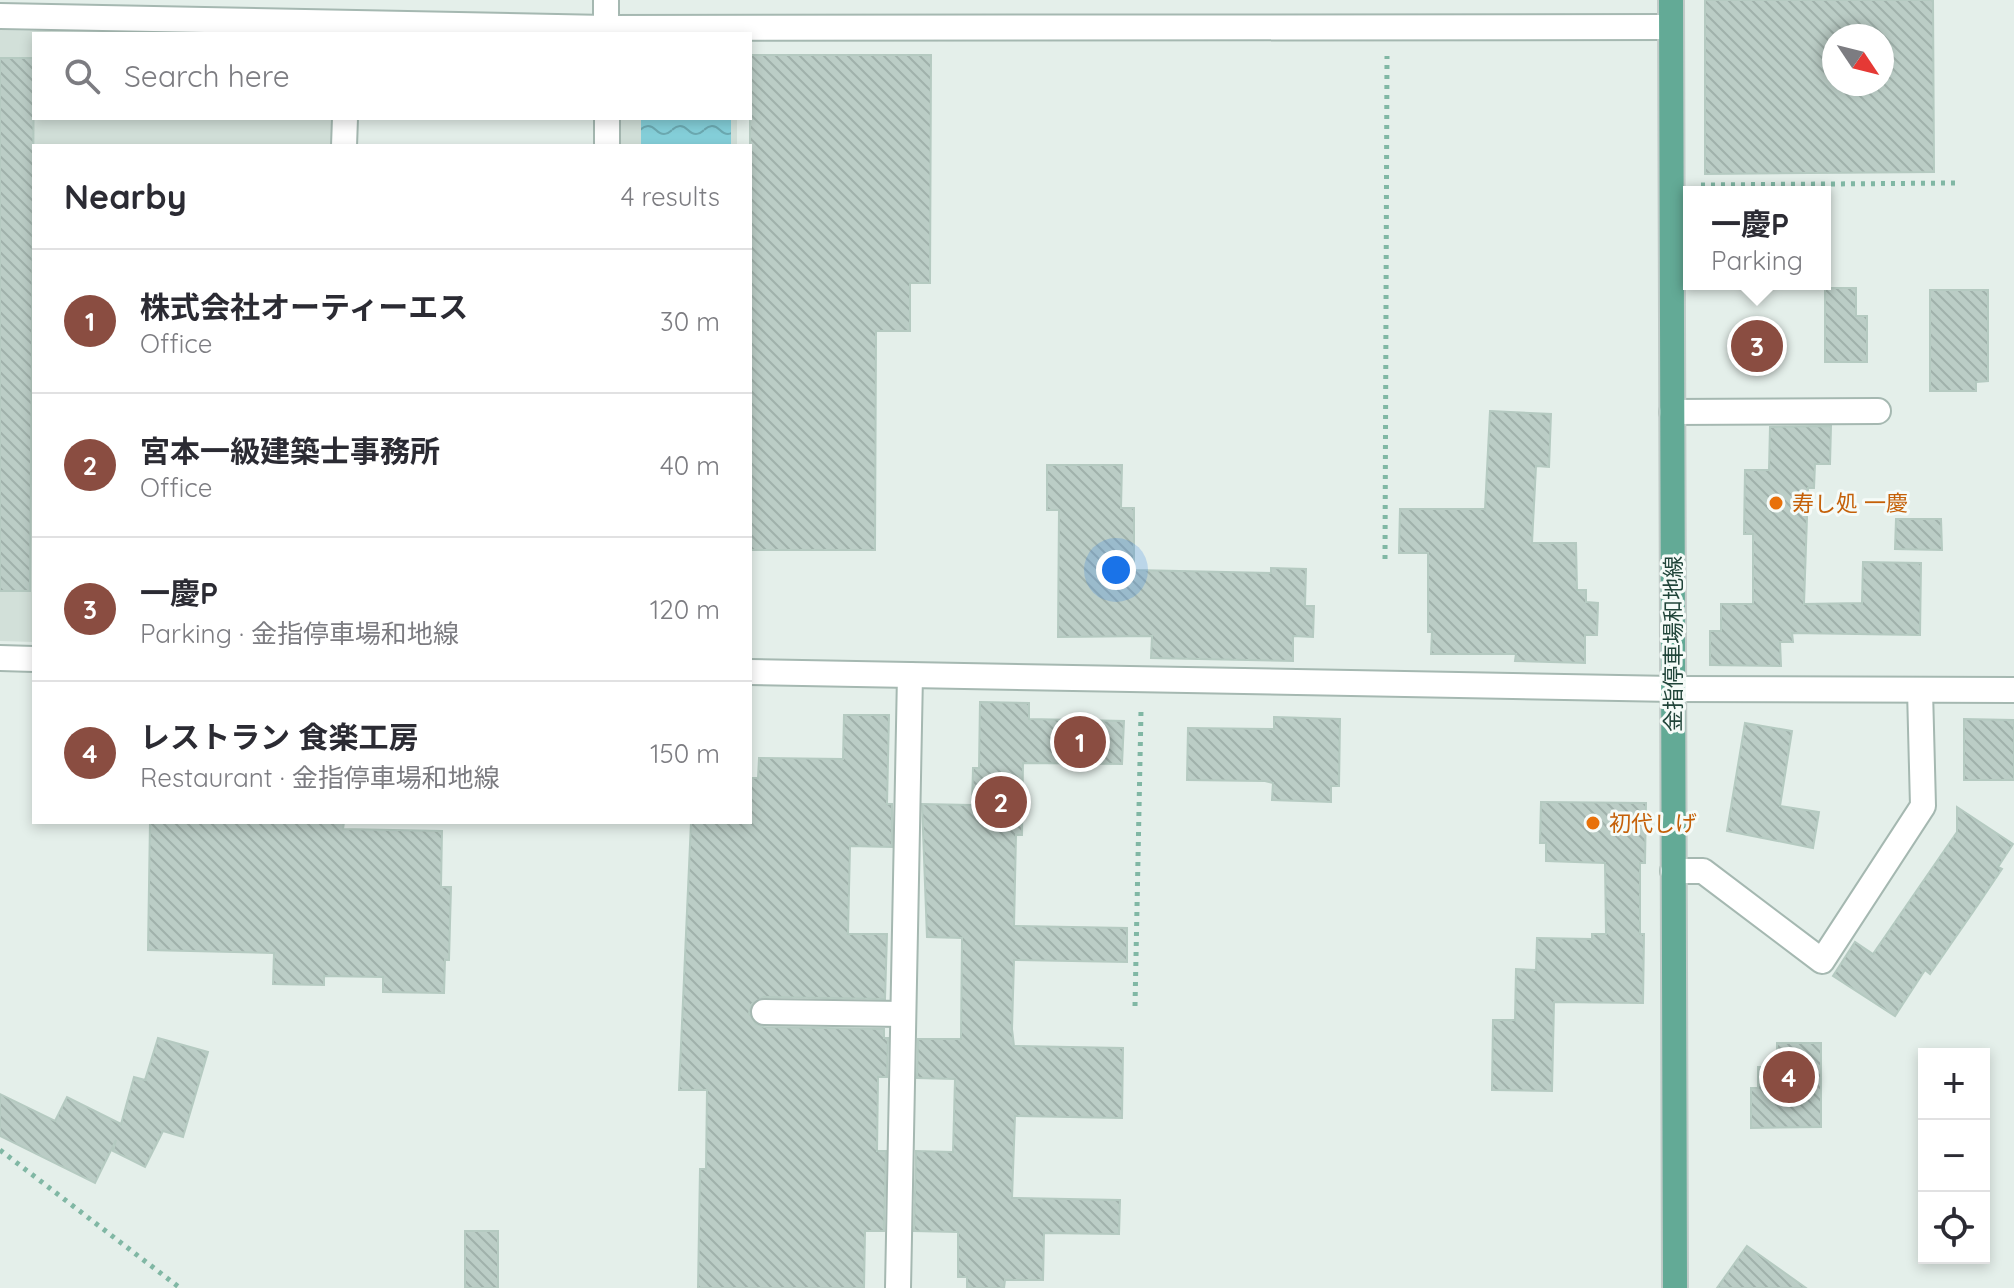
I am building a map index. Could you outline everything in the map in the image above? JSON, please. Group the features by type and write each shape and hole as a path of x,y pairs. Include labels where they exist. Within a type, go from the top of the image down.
{"main road":[{"name":"金指停車場和地線","path":"1671,0 1675,1288"}],"street":[{"path":"606,0 606,31"},
{"path":"0,16 350,28 606,31 1671,27"},
{"path":"344,144 345,120"},
{"path":"607,120 607,144"},
{"path":"1672,412 1878,411"},
{"path":"0,658 32,659"},
{"path":"752,672 1673,689 2014,690"},
{"path":"898,1288 910,675"},
{"path":"1673,871 1703,871 1822,961 1923,806 1920,690"},
{"path":"764,1012 903,1014"}],"path":[{"path":"1385,559 1387,27"},
{"path":"1671,185 1956,183"},
{"path":"1135,1006 1142,679"},
{"path":"0,1150 180,1288"}],"shaded area":[{"path":"0,30 96,32 32,32 32,120 334,120 332,144 32,144 32,642 0,641"},
{"path":"621,120 737,120 737,144 621,144"}],"water":[{"path":"641,120 731,120 731,144 641,144"}],"building":[{"path":"1705,0 1933,0 1934,172 1705,174"},
{"path":"752,55 931,55 930,283 910,283 910,331 876,331 875,550 752,550"},
{"path":"0,58 32,58 30,591 0,591"},
{"path":"1856,288 1856,316 1867,316 1867,362 1825,362 1825,290"},
{"path":"1930,290 1988,290 1988,381 1976,382 1976,391 1930,391"},
{"path":"1490,411 1551,414 1549,467 1536,466 1532,543 1576,543 1577,590 1586,590 1586,602 1598,603 1597,635 1585,635 1585,663 1515,661 1516,654 1431,654 1428,553 1399,553 1400,509 1485,509"},
{"path":"1831,426 1830,464 1815,464 1814,488 1808,488 1804,604 1862,603 1863,562 1921,563 1920,635 1792,633 1793,642 1780,642 1781,666 1710,665 1710,631 1721,631 1721,604 1753,604 1753,534 1744,534 1745,470 1769,470 1770,427"},
{"path":"1047,465 1122,465 1121,508 1134,508 1134,570 1271,573 1271,568 1306,569 1305,606 1314,606 1313,637 1293,636 1293,661 1151,658 1152,636 1058,637 1059,510 1047,510"},
{"path":"1896,519 1941,519 1942,550 1895,549"},
{"path":"980,702 1029,703 1029,719 1124,721 1122,764 1023,763 1022,835 1016,835 1014,926 1127,928 1127,962 1014,960 1012,1029 1014,1046 1123,1048 1122,1118 1015,1116 1012,1198 1120,1200 1119,1234 1044,1233 1043,1280 1005,1280 1004,1288 967,1288 967,1277 958,1277 958,1232 914,1231 916,1151 953,1152 955,1079 917,1078 918,1039 961,1039 962,938 927,937 922,804 972,805 973,768 979,768"},
{"path":"844,715 889,715 887,804 892,804 892,847 850,846 848,934 887,934 885,999 764,997 752,1004 749,1013 756,1024 764,1027 884,1029 884,1038 888,1038 887,1077 878,1077 877,1151 886,1151 884,1231 865,1231 864,1288 698,1288 700,1169 706,1169 707,1090 679,1090 691,824 752,824 752,778 758,778 759,758 843,759"},
{"path":"1274,717 1340,719 1339,786 1331,786 1331,802 1272,800 1273,783 1265,781 1187,780 1188,728 1274,729"},
{"path":"1964,719 2014,720 2014,780 1964,780"},
{"path":"1745,723 1792,731 1780,806 1819,812 1813,848 1727,831"},
{"path":"1541,802 1646,803 1645,863 1640,863 1640,934 1644,934 1643,1003 1554,1002 1552,1091 1492,1090 1493,1020 1515,1020 1516,969 1536,970 1537,938 1592,939 1592,934 1606,934 1605,863 1546,861 1546,843 1540,843"},
{"path":"1957,807 2013,844 1998,867 2002,869 1973,912 1930,974 1925,970 1895,1016 1833,976 1855,942 1873,954 1957,832"},
{"path":"150,824 344,824 343,829 442,831 441,887 451,887 449,960 445,960 444,993 383,992 383,977 324,976 324,985 273,984 274,953 148,950"},
{"path":"158,1038 208,1052 183,1137 163,1131 145,1167 113,1151 116,1140 95,1183 0,1136 0,1094 55,1121 67,1097 121,1124 134,1077 145,1080"},
{"path":"1777,1043 1821,1043 1821,1127 1751,1128 1751,1088 1758,1088 1758,1067 1777,1067"},
{"path":"465,1231 498,1231 498,1288 465,1288"},
{"path":"1747,1246 1806,1288 1717,1288"}],"place":[{"name":"一慶P","path":"1757,346"},
{"name":"寿し処 一慶","path":"1776,503"},
{"name":"株式会社オーティーエス","path":"1080,742"},
{"name":"宮本一級建築士事務所","path":"1001,802"},
{"name":"初代しげ","path":"1593,823"},
{"name":"レストラン 食楽工房","path":"1789,1077"}]}
